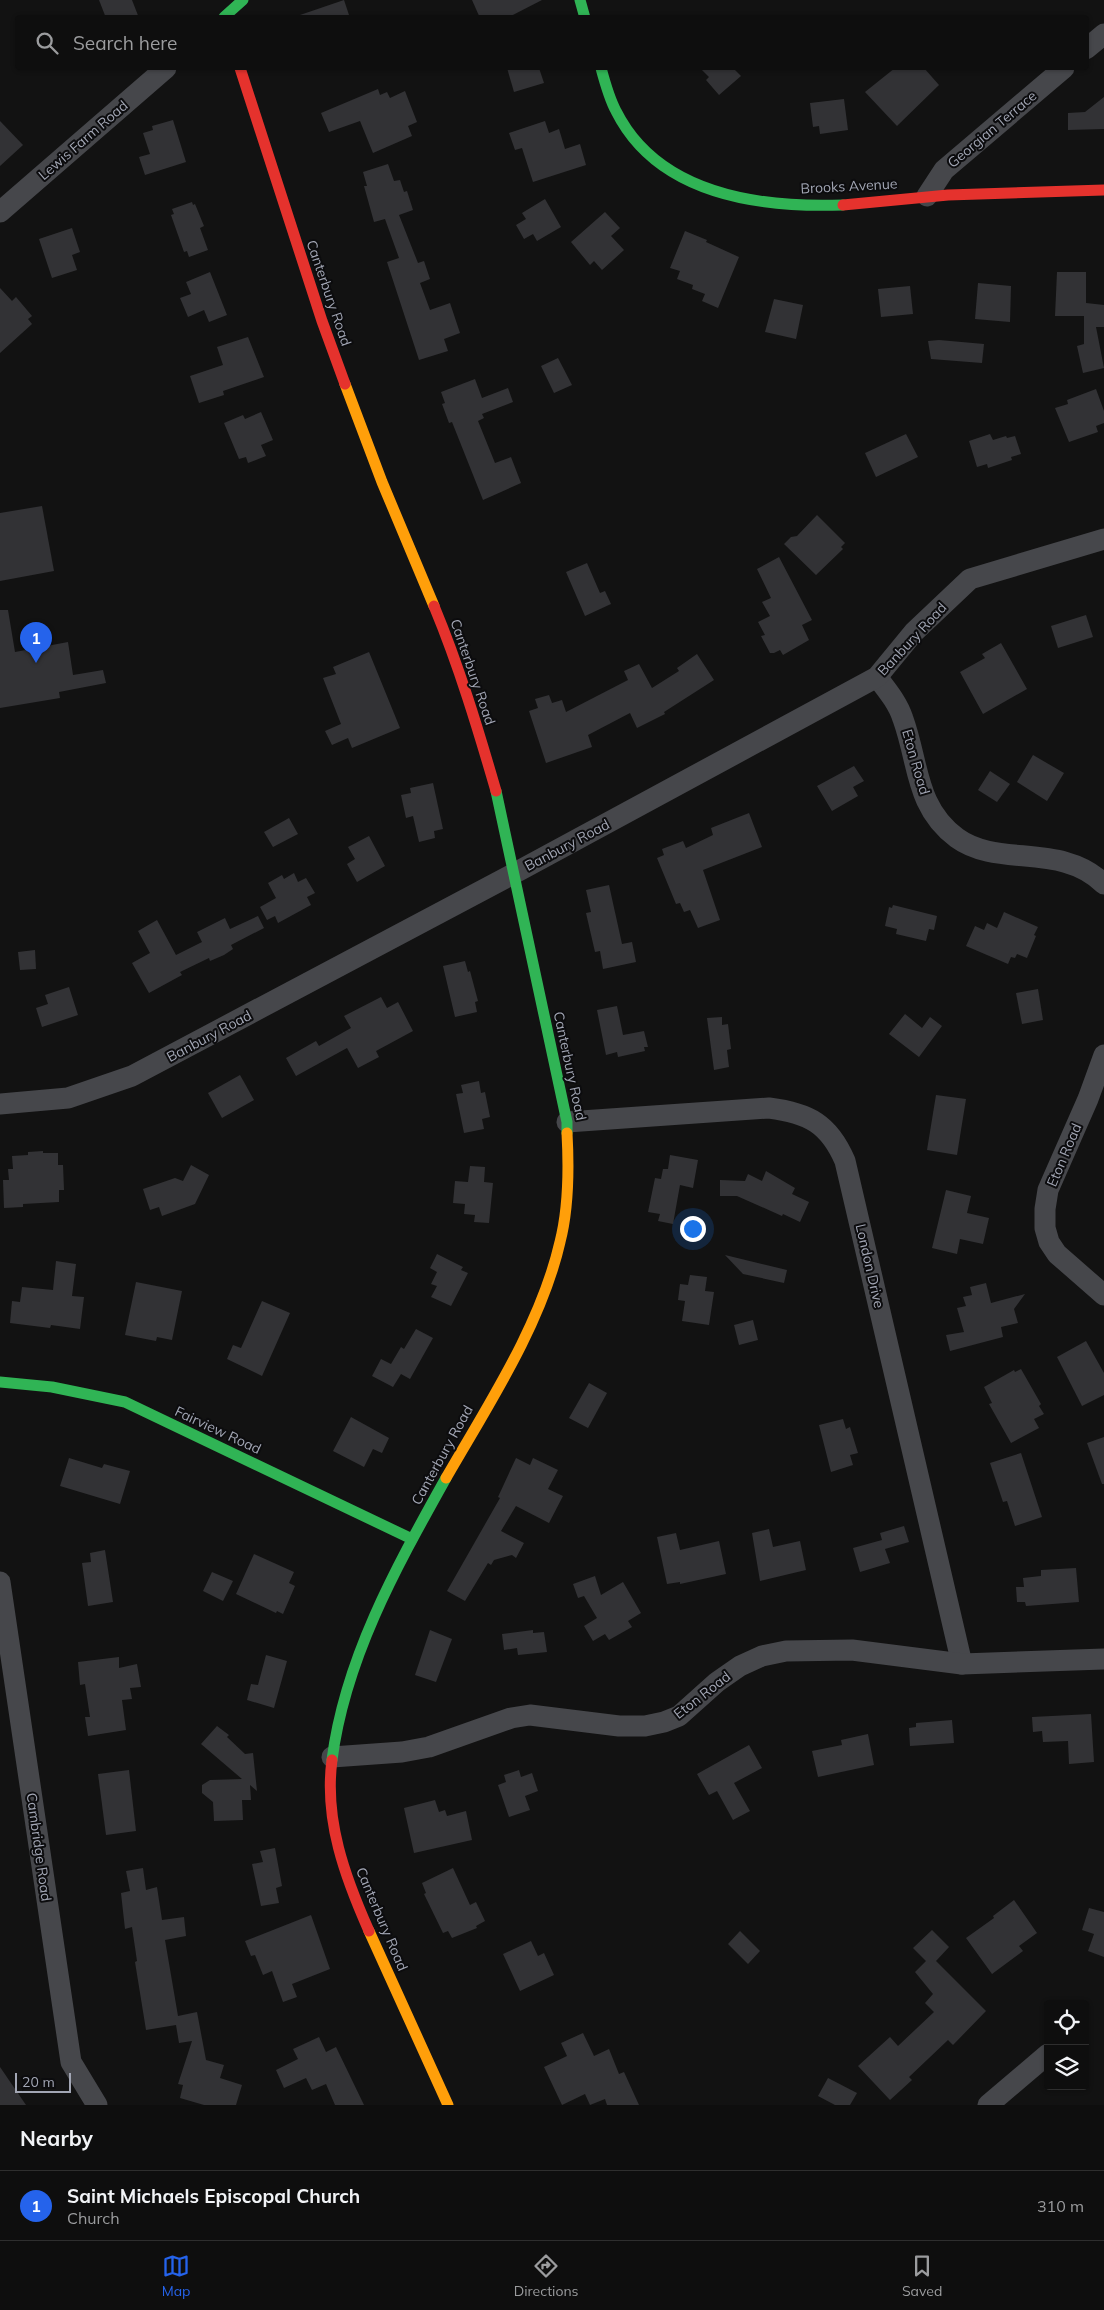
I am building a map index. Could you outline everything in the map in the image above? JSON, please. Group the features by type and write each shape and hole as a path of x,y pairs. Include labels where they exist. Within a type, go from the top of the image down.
{"street":[{"path":"223,15 243,0"},
{"path":"580,0 584,15"},
{"path":"1089,46 1104,34"},
{"name":"Lewis Farm Road","path":"0,212 164,70"},
{"name":"Canterbury Road","path":"241,70 322,321 382,482 448,640 475,720 497,795 567,1122 567,1200 563,1229 547,1286 520,1347 412,1539 362,1645 346,1691 332,1757 331,1793 333,1823 348,1882 448,2105"},
{"name":"Brooks Avenue","path":"602,70 610,98 619,118 632,136 658,163 692,184 738,197 805,205 842,205 927,196 1104,190"},
{"name":"Georgian Terrace","path":"927,196 944,170 1062,70"},
{"name":"Banbury Road","path":"0,1104 68,1098 132,1076 513,874 877,677 914,632 970,579 1104,539"},
{"name":"Eton Road","path":"877,677 894,700 903,718 924,797 932,811 951,832 974,847 999,853 1040,856 1063,861 1082,868 1104,884"},
{"name":"Eton Road","path":"1104,1055 1088,1099 1048,1190 1045,1228 1049,1242 1057,1254 1104,1294"},
{"name":"London Drive","path":"567,1122 769,1108 801,1115 817,1121 828,1131 845,1161 962,1664"},
{"name":"Fairview Road","path":"0,1382 52,1387 125,1402 412,1539"},
{"name":"Cambridge Road","path":"0,1582 72,2062 96,2105"},
{"name":"Eton Road","path":"332,1757 402,1752 429,1747 511,1718 530,1715 619,1726 645,1726 664,1722 679,1716 717,1682 740,1666 762,1656 786,1651 852,1650 962,1664 1104,1659"},
{"path":"988,2105 1044,2057"}],"building":[{"path":"99,0 132,0 138,15 105,15"},
{"path":"344,0 349,15 300,15"},
{"path":"472,0 542,0 513,15 479,15"},
{"path":"508,70 540,70 544,83 514,92"},
{"path":"702,70 735,70 741,76 719,95 706,80 709,77"},
{"path":"892,70 926,70 939,85 897,126 865,92"},
{"path":"378,89 380,95 387,92 390,98 405,91 417,122 408,126 412,136 373,153 360,121 329,132 321,113"},
{"path":"1104,97 1104,129 1068,130 1068,113 1085,112"},
{"path":"844,99 848,130 820,134 819,126 813,127 810,103"},
{"path":"173,120 186,162 145,175 139,157 150,154 143,133 153,130 152,126"},
{"path":"0,121 23,145 0,166"},
{"path":"545,121 549,133 559,129 565,149 580,144 586,165 533,182 522,148 515,150 509,133"},
{"path":"388,164 394,181 400,180 404,192 407,191 413,210 399,215 418,263 424,261 430,279 420,283 430,310 450,303 460,333 444,339 448,351 419,360 387,262 399,258 385,219 374,222 364,186 367,186 363,172"},
{"path":"545,199 561,227 537,241 533,234 524,239 516,225 526,219 522,213"},
{"path":"192,202 193,205 195,204 204,226 200,228 208,250 189,257 187,251 184,252 171,215 174,214 172,209"},
{"path":"605,212 620,228 611,236 624,250 602,270 594,261 590,265 571,242"},
{"path":"72,228 80,252 72,255 77,270 52,278 39,239"},
{"path":"685,231 739,257 718,308 702,301 705,294 692,289 693,285 677,279 680,271 670,268"},
{"path":"210,272 227,315 209,322 204,310 188,317 180,298 191,294 186,282"},
{"path":"1057,272 1086,272 1086,303 1104,305 1104,327 1096,327 1104,368 1083,373 1077,346 1084,344 1084,316 1055,316"},
{"path":"978,283 1011,286 1010,322 975,319"},
{"path":"910,286 913,314 881,317 878,289"},
{"path":"0,288 12,301 16,297 32,316 28,319 32,324 0,353"},
{"path":"774,299 803,305 796,339 765,332"},
{"path":"248,337 264,377 223,391 224,395 199,403 190,376 223,365 217,347"},
{"path":"939,340 984,344 982,363 931,359 928,341"},
{"path":"558,358 572,385 554,393 541,366"},
{"path":"475,379 482,398 508,388 513,402 482,414 484,418 478,421 495,463 511,457 521,483 483,500 452,422 449,423 442,404 445,403 441,392"},
{"path":"1096,389 1104,411 1104,423 1096,426 1098,432 1069,442 1055,408 1068,404 1067,400"},
{"path":"261,412 273,440 261,445 266,456 248,463 246,457 239,459 224,423 243,415 245,419"},
{"path":"906,434 918,457 876,477 865,453"},
{"path":"990,434 993,440 1006,436 1007,438 1015,436 1021,454 1011,457 1012,460 988,468 987,464 977,467 969,441"},
{"path":"42,506 54,571 0,581 0,513"},
{"path":"817,515 845,543 841,547 843,549 816,575 784,544 791,537 797,536"},
{"path":"779,557 812,620 802,625 809,640 783,655 780,650 770,653 761,636 765,635 758,622 770,616 762,602 771,598 757,569"},
{"path":"587,563 600,593 605,591 611,604 585,616 566,572"},
{"path":"0,610 8,610 15,652 68,642 73,675 103,670 106,683 59,692 60,698 0,708"},
{"path":"1086,615 1093,637 1058,648 1051,626"},
{"path":"1001,643 1027,689 983,714 960,672 985,658 982,654"},
{"path":"369,652 400,728 352,748 348,738 332,745 325,731 341,724 323,678 336,674 333,667"},
{"path":"697,654 714,680 664,712 665,714 637,728 630,713 588,735 592,747 546,763 529,711 538,708 535,699 549,695 552,703 562,700 566,712 628,680 624,671 639,664 652,688 679,671 677,668"},
{"path":"1033,755 1064,773 1047,801 1017,782"},
{"path":"854,766 864,781 853,787 858,796 832,811 817,786"},
{"path":"990,771 1010,784 997,802 978,790"},
{"path":"433,783 443,829 434,831 435,838 419,842 413,816 406,818 401,795 411,793 410,788"},
{"path":"749,813 762,847 703,870 720,920 698,928 690,910 684,912 680,903 676,904 657,858 664,855 662,849 683,841 686,848 713,835 711,828"},
{"path":"289,818 298,834 273,847 264,832"},
{"path":"369,836 385,866 357,882 347,864 355,859 348,847"},
{"path":"294,873 298,882 306,878 315,893 307,897 311,905 278,923 275,916 267,920 260,907 276,898 268,883 282,875 284,879"},
{"path":"609,885 622,944 632,942 636,962 603,969 600,951 595,952 586,913 591,912 586,890"},
{"path":"893,905 937,916 934,930 929,929 926,941 896,934 897,929 885,926 889,907 892,908"},
{"path":"1004,912 1038,927 1027,958 1017,954 1015,958 1011,957 1008,964 966,946 975,926 984,930 987,923 997,928"},
{"path":"258,916 264,928 231,945 233,949 224,955 210,961 209,958 180,972 182,975 149,993 132,963 150,953 138,931 157,920 176,955 202,942 197,932 225,918 230,929"},
{"path":"35,950 36,969 20,970 18,952"},
{"path":"465,961 468,972 470,971 478,1001 475,1002 477,1012 455,1017 443,966"},
{"path":"69,987 78,1015 42,1027 36,1008 48,1004 45,995"},
{"path":"1038,989 1043,1020 1022,1024 1016,993"},
{"path":"381,997 387,1008 398,1002 413,1031 376,1051 379,1057 358,1068 347,1048 296,1076 286,1058 316,1041 319,1046 351,1028 344,1016"},
{"path":"617,1006 623,1035 644,1031 648,1047 644,1047 645,1051 618,1057 617,1052 606,1055 597,1010"},
{"path":"905,1014 922,1028 930,1017 942,1026 919,1057 889,1034"},
{"path":"722,1017 722,1025 728,1024 731,1049 727,1050 729,1067 714,1070 707,1018"},
{"path":"240,1075 254,1100 222,1118 208,1093"},
{"path":"479,1081 481,1093 485,1092 490,1117 482,1119 484,1129 464,1133 456,1094 463,1093 461,1085"},
{"path":"936,1095 966,1099 957,1155 927,1150"},
{"path":"43,1151 43,1153 58,1153 58,1165 63,1165 64,1190 59,1190 59,1202 23,1204 23,1207 4,1208 3,1180 9,1180 8,1169 13,1169 12,1156 28,1155 28,1152"},
{"path":"670,1155 698,1160 693,1188 680,1185 673,1224 658,1221 660,1214 648,1212 655,1178 661,1179 663,1169 668,1169"},
{"path":"191,1165 209,1175 195,1204 162,1216 159,1207 150,1210 143,1189 175,1178 183,1181"},
{"path":"470,1166 485,1167 484,1182 493,1183 489,1223 474,1222 475,1215 464,1214 465,1204 453,1203 455,1181 468,1182"},
{"path":"766,1171 795,1188 792,1194 809,1202 800,1222 737,1196 720,1196 720,1180 745,1181 748,1174 762,1181"},
{"path":"946,1190 971,1196 967,1213 989,1218 983,1244 960,1239 957,1254 932,1248"},
{"path":"437,1254 463,1267 461,1270 468,1273 451,1306 431,1297 437,1286 431,1284 437,1272 430,1268"},
{"path":"725,1255 787,1270 784,1283 743,1274"},
{"path":"56,1261 76,1264 72,1296 84,1297 80,1329 51,1325 50,1328 10,1323 12,1301 20,1302 22,1287 53,1290"},
{"path":"690,1275 707,1277 705,1291 714,1292 709,1325 682,1321 685,1301 678,1300 680,1284 688,1285"},
{"path":"136,1282 182,1291 172,1340 157,1337 156,1341 125,1335"},
{"path":"986,1283 991,1303 1025,1294 1014,1309 1018,1323 1001,1327 1003,1337 950,1351 946,1335 964,1332 957,1308 966,1306 963,1297 972,1295 970,1287"},
{"path":"262,1301 290,1313 262,1376 227,1359 233,1345 241,1348"},
{"path":"753,1320 758,1340 739,1345 734,1325"},
{"path":"416,1329 433,1338 410,1379 401,1374 393,1387 372,1376 381,1359 391,1364 401,1347 404,1349"},
{"path":"1086,1341 1104,1373 1104,1395 1082,1406 1057,1357"},
{"path":"1021,1369 1041,1404 1039,1406 1044,1414 1034,1419 1039,1428 1011,1443 989,1404 992,1403 984,1387 1014,1370 1015,1372"},
{"path":"589,1383 607,1393 588,1428 569,1418"},
{"path":"351,1417 389,1438 382,1453 373,1449 364,1467 333,1451"},
{"path":"843,1419 846,1429 850,1427 858,1453 850,1455 853,1465 831,1472 819,1425"},
{"path":"1104,1437 1104,1484 1102,1484 1087,1443"},
{"path":"1021,1453 1042,1517 1015,1526 1007,1501 1003,1502 990,1463"},
{"path":"69,1458 102,1468 104,1464 130,1471 120,1504 60,1486"},
{"path":"516,1458 530,1465 533,1458 558,1470 548,1489 563,1496 549,1523 516,1506 501,1531 524,1543 516,1558 512,1555 494,1560 491,1565 488,1563 465,1601 447,1591 500,1498 498,1497"},
{"path":"904,1526 909,1542 885,1549 890,1563 860,1572 853,1548 882,1540 880,1533"},
{"path":"769,1529 773,1547 800,1541 806,1570 760,1581 752,1533"},
{"path":"676,1533 680,1550 719,1541 726,1574 680,1584 680,1582 667,1584 657,1537"},
{"path":"105,1550 113,1602 88,1606 82,1563 91,1562 90,1553"},
{"path":"254,1554 294,1572 289,1583 295,1586 283,1614 277,1611 276,1613 236,1594"},
{"path":"1076,1568 1079,1602 1026,1606 1025,1602 1017,1602 1016,1587 1024,1587 1023,1578 1041,1576 1041,1570"},
{"path":"212,1572 233,1581 223,1601 203,1591"},
{"path":"595,1576 601,1595 623,1582 641,1613 628,1621 632,1627 609,1640 605,1634 593,1641 584,1626 597,1618 584,1596 578,1598 573,1584"},
{"path":"430,1630 452,1639 436,1682 415,1675"},
{"path":"533,1630 533,1633 544,1632 547,1652 518,1655 517,1648 504,1650 502,1634"},
{"path":"266,1655 287,1661 274,1708 247,1700 251,1684 258,1685"},
{"path":"119,1657 119,1668 137,1664 141,1687 130,1688 132,1699 122,1700 126,1730 88,1736 85,1717 90,1717 85,1684 80,1685 78,1662"},
{"path":"1091,1714 1094,1762 1069,1764 1068,1741 1043,1742 1042,1731 1033,1732 1032,1717"},
{"path":"952,1720 954,1743 910,1746 909,1728 916,1727 916,1723"},
{"path":"217,1726 229,1735 227,1737 245,1754 253,1753 257,1791 250,1785 251,1800 242,1800 243,1820 214,1821 213,1802 202,1793 202,1785 210,1780 242,1779 201,1744"},
{"path":"868,1734 874,1765 818,1777 812,1751 842,1745 841,1740"},
{"path":"749,1745 762,1768 734,1783 750,1811 733,1820 717,1791 709,1795 697,1774"},
{"path":"129,1770 136,1831 106,1835 98,1774"},
{"path":"519,1770 521,1777 532,1773 538,1791 525,1796 530,1810 509,1817 498,1785 506,1782 504,1775"},
{"path":"435,1800 439,1812 445,1810 447,1816 466,1811 472,1840 414,1853 404,1808"},
{"path":"275,1848 282,1886 276,1888 279,1903 261,1906 252,1864 263,1862 260,1851"},
{"path":"143,1868 146,1890 157,1887 162,1920 184,1917 186,1936 165,1940 178,2016 197,2012 206,2060 224,2065 220,2078 242,2085 236,2105 204,2105 180,2098 183,2085 178,2084 192,2041 179,2043 176,2025 146,2030 135,1962 137,1961 132,1927 125,1929 121,1893 130,1891 126,1871"},
{"path":"453,1868 470,1905 476,1902 485,1921 476,1926 477,1928 452,1938 448,1931 443,1933 424,1894 426,1893 422,1883"},
{"path":"1014,1900 1037,1933 1019,1946 1023,1951 992,1974 966,1938 994,1918 993,1916"},
{"path":"1089,1908 1104,1912 1104,1957 1088,1951 1094,1934 1082,1930"},
{"path":"311,1915 330,1969 292,1984 297,1997 283,2002 272,1971 263,1975 255,1955 251,1956 245,1941"},
{"path":"932,1930 949,1947 936,1961 986,2011 953,2045 948,2040 909,2077 912,2080 890,2100 858,2066 890,2037 898,2046 934,2012 925,2003 933,1994 915,1972 926,1961 913,1948"},
{"path":"740,1931 760,1951 748,1964 728,1944"},
{"path":"531,1941 538,1956 544,1953 554,1975 520,1991 503,1954"},
{"path":"583,2033 594,2056 609,2049 619,2074 624,2072 639,2105 607,2105 605,2099 590,2105 585,2094 562,2105 544,2067 567,2056 561,2043"},
{"path":"319,2037 326,2052 336,2047 364,2105 335,2105 326,2084 312,2090 306,2078 284,2088 276,2070 298,2059 293,2049"},
{"path":"0,2067 26,2105 0,2105"},
{"path":"828,2078 857,2093 850,2105 835,2105 818,2096"}],"traffic: fast":[{"path":"226,15 243,0"},
{"path":"580,0 584,15"},
{"path":"602,70 607,90 616,111 634,139 657,162 684,178 714,191 745,199 778,203 843,205"},
{"path":"496,791 567,1122 567,1133"},
{"path":"0,1382 52,1387 125,1402 412,1539"},
{"path":"332,1760 348,1685 361,1649 392,1579 446,1478"}],"traffic: slow":[{"path":"345,384 382,482 434,606"},
{"path":"446,1478 512,1364 540,1304 551,1273 563,1229 567,1202 567,1133"},
{"path":"369,1931 448,2105"}],"traffic: jam":[{"path":"241,70 322,321 345,384"},
{"path":"843,205 948,195 1104,190"},
{"path":"434,606 460,675 496,791"},
{"path":"332,1760 331,1804 338,1848 352,1890 369,1931"}],"place":[{"name":"Saint Michaels Episcopal Church","path":"36,663"}]}
